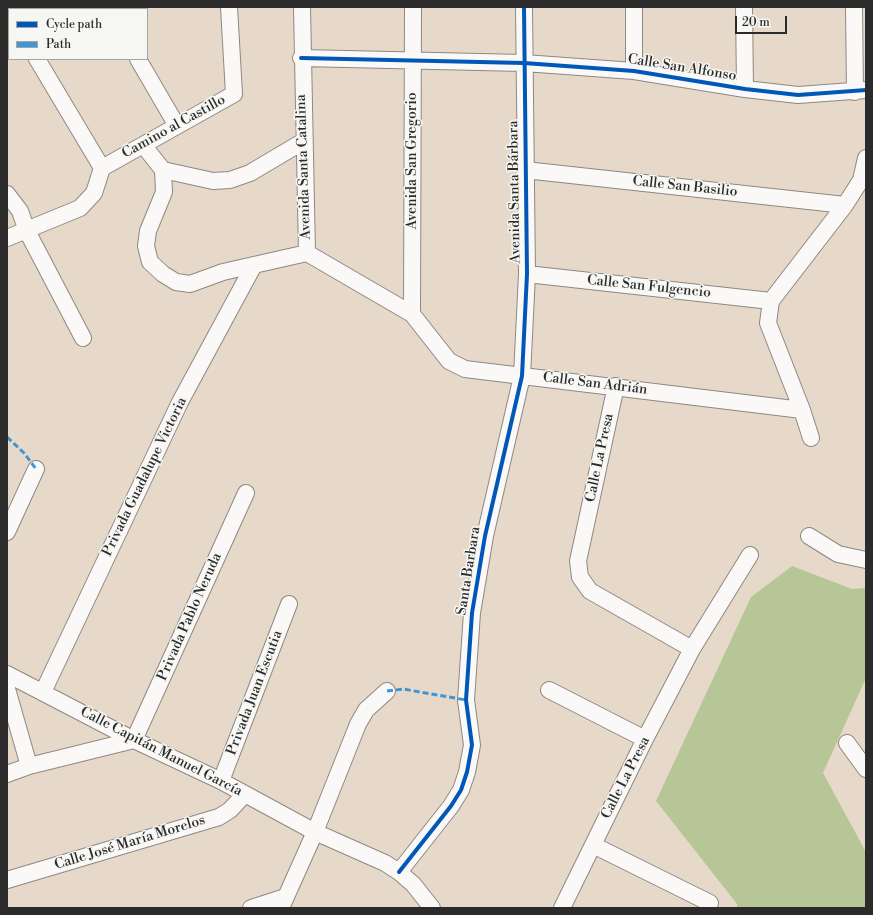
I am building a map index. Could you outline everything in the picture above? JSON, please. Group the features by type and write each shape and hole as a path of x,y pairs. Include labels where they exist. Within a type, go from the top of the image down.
{"street":[{"name":"Avenida Santa Catalina","path":"302,7 301,58 307,253 412,314"},
{"name":"Avenida San Gregorio","path":"412,314 413,7"},
{"name":"Avenida Santa Bárbara","path":"522,376 527,274 524,7"},
{"path":"634,7 634,71"},
{"path":"744,7 744,89"},
{"path":"854,7 860,91"},
{"name":"Camino al Castillo","path":"102,168 234,94 229,8"},
{"name":"Calle San Alfonso","path":"301,58 524,63 634,71 744,89 798,95 860,91"},
{"path":"7,238 80,208 94,193 102,168 38,60"},
{"path":"139,60 177,126"},
{"path":"163,170 213,180 230,180 250,173 304,141"},
{"path":"143,145 163,170 164,192 148,231 146,246 150,262 163,274 176,282 190,284 223,272 307,253"},
{"path":"811,438 802,410 768,323 771,301 845,204 860,180 866,158"},
{"name":"Calle San Basilio","path":"525,170 845,204"},
{"path":"7,194 20,211 27,231 83,338"},
{"name":"Privada Guadalupe Victoria","path":"42,692 180,402 254,265"},
{"name":"Calle San Fulgencio","path":"527,274 771,301"},
{"name":"Calle San Adrián","path":"412,314 449,361 465,369 616,386 802,410"},
{"name":"Santa Barbara","path":"399,872 451,806 460,790 467,772 472,745 466,700 472,613 486,536 522,376"},
{"name":"Calle La Presa","path":"616,386 578,561 580,577 590,591 692,648"},
{"path":"7,532 36,470"},
{"name":"Privada Pablo Neruda","path":"134,740 246,493"},
{"path":"809,536 838,554 866,560"},
{"name":"Calle La Presa","path":"562,908 645,739 692,648 750,555"},
{"name":"Privada Juan Escutia","path":"221,781 289,604"},
{"name":"Calle Capitán Manuel García","path":"7,674 134,740 221,781 315,832 386,863 413,884 432,908"},
{"path":"7,689 30,766"},
{"path":"549,690 645,739"},
{"path":"251,908 283,902 315,832 358,724 366,710 387,691"},
{"path":"7,774 30,766 134,740"},
{"path":"847,743 866,769"},
{"name":"Calle José María Morelos","path":"7,880 219,816 230,810 245,794"},
{"path":"593,845 710,902"}],"green space":[{"path":"792,566 852,589 866,588 866,678 823,773 866,852 866,908 737,908 737,904 656,801 751,597"}],"marked path":[{"path":"7,437 24,453 36,469"},
{"path":"387,691 403,689 466,700"}],"cycle path":[{"path":"399,872 451,806 461,790 467,772 472,745 466,700 472,613 485,536 522,376 527,274 524,7"},
{"path":"301,58 524,63 634,71 745,89 798,95 866,90"}]}
